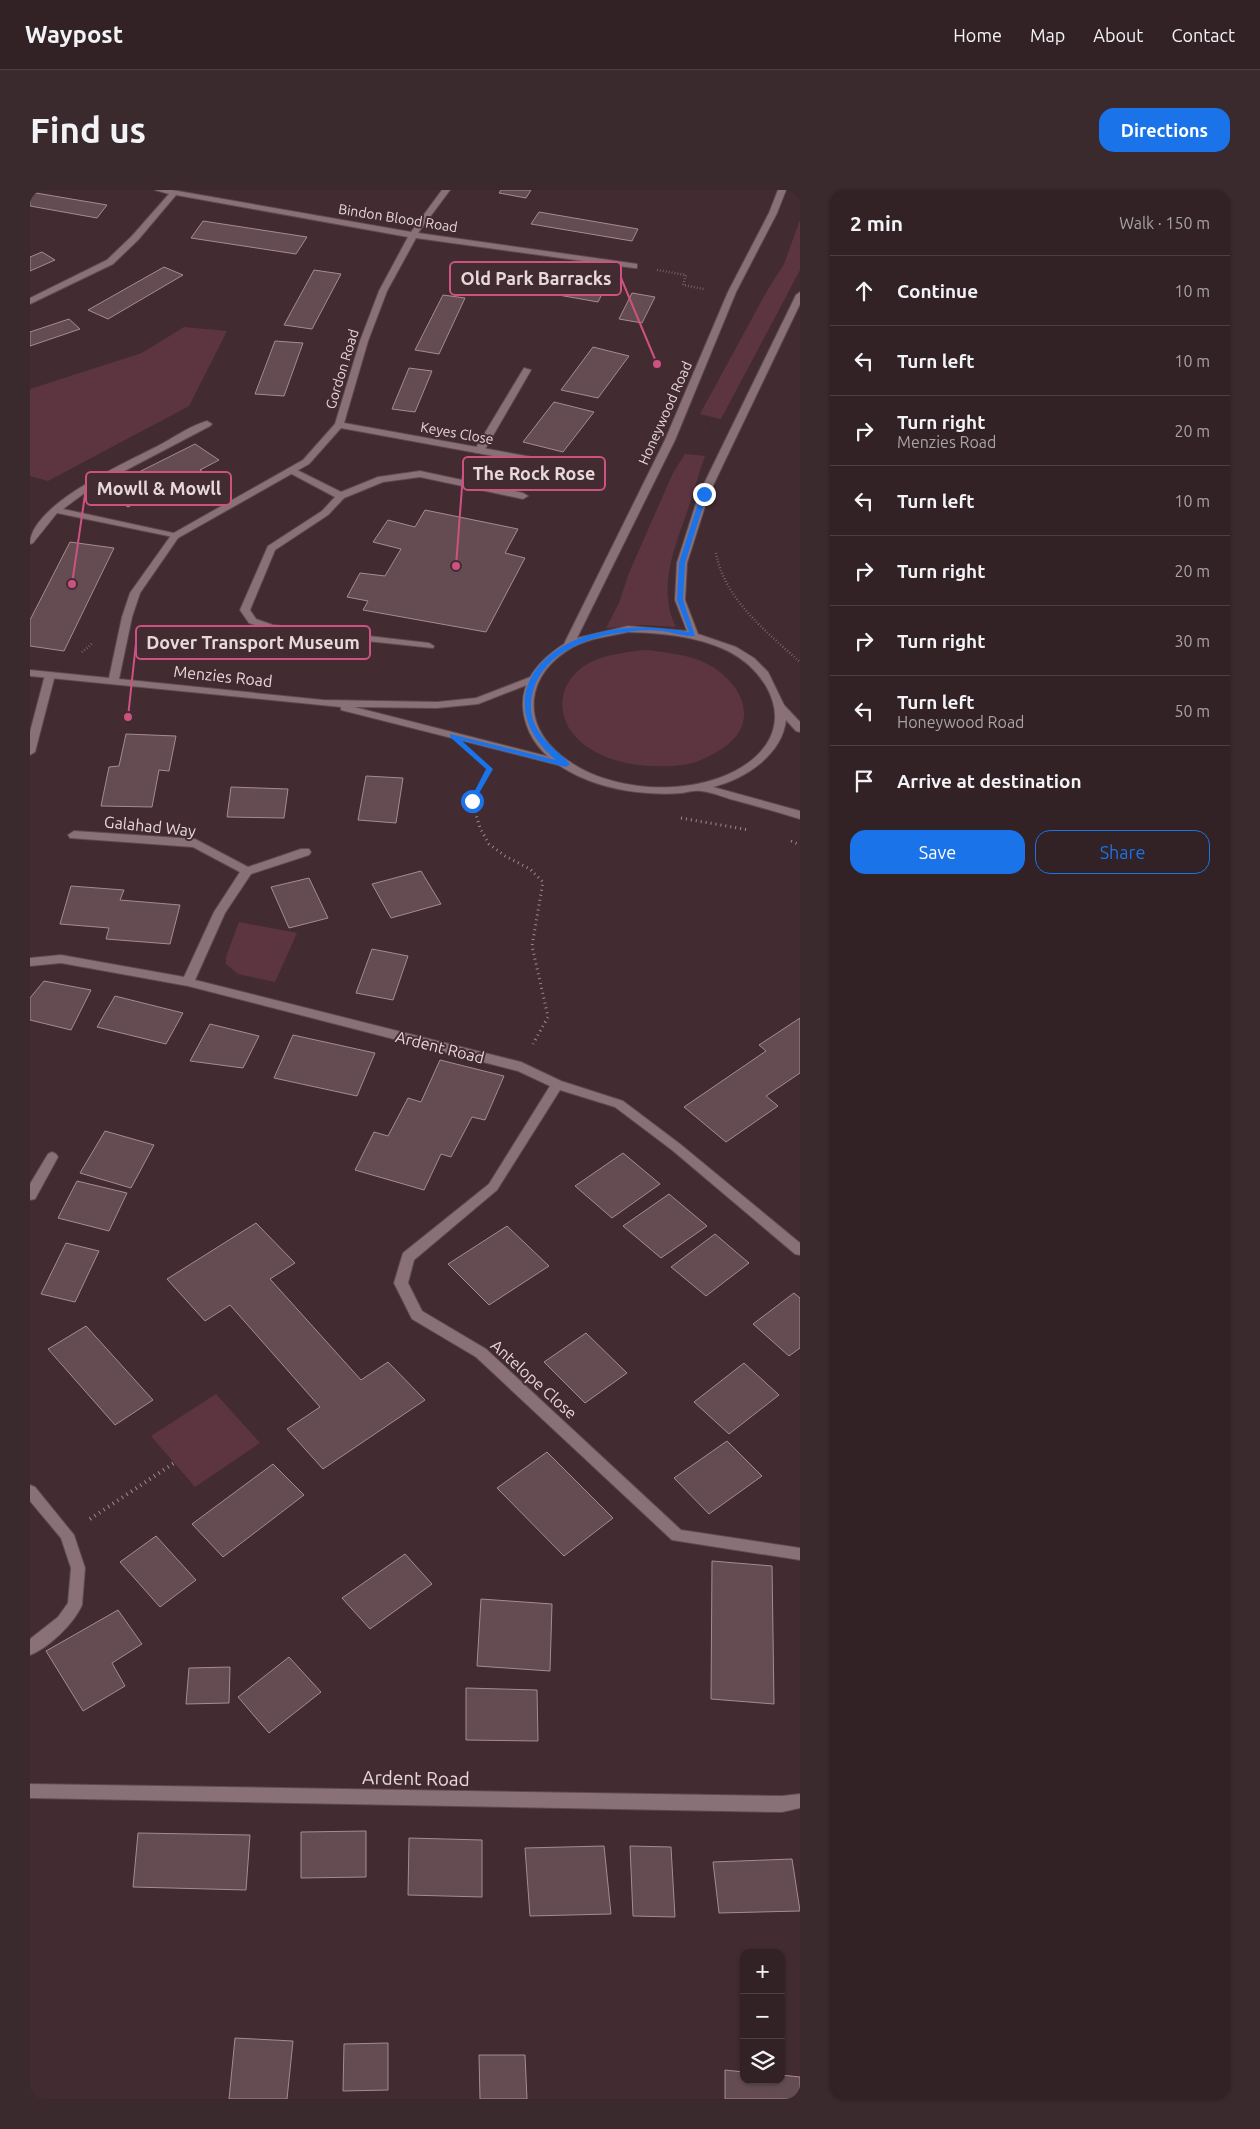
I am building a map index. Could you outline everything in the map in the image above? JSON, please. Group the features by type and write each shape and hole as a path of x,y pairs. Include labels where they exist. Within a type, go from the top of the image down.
{"street":[{"name":"Bindon Blood Road","path":"159,190 413,235 634,266"},
{"name":"Gordon Road","path":"112,681 127,617 135,593 175,536 306,462 339,425 364,342 382,291 413,235 446,190"},
{"name":"Honeywood Road","path":"570,645 670,440 732,292 773,213 782,190"},
{"path":"30,301 110,262 135,238 174,192"},
{"path":"693,635 680,600 682,563 704,494 800,295"},
{"path":"479,452 527,370"},
{"path":"30,541 55,510 87,487 206,424"},
{"name":"Keyes Close","path":"339,425 479,452 570,467"},
{"path":"291,470 341,496"},
{"path":"429,646 273,628 256,624 247,617 245,610 271,548 325,513 341,496 381,479 420,474 523,496"},
{"path":"55,510 175,536"},
{"path":"781,707 780,727 771,747 754,764 730,778 701,787 666,791 630,788 596,779 566,764 544,746 530,723 527,701 533,679 548,660 570,645 597,635 628,629 661,629 693,635 726,646 752,663 771,684 781,707 800,729"},
{"name":"Menzies Road","path":"30,673 324,703 437,704 478,701 533,679"},
{"path":"30,752 50,675"},
{"name":"Menzies Road","path":"324,703 566,764"},
{"path":"701,787 800,815"},
{"name":"Galahad Way","path":"74,835 195,843 248,871"},
{"path":"188,982 220,912 248,871 305,852"},
{"name":"Ardent Road","path":"30,962 61,959 188,982 521,1067 557,1084 619,1104 676,1147 800,1250"},
{"name":"Antelope Close","path":"557,1084 493,1187 408,1258 401,1284 417,1315 481,1353 677,1536 800,1554"},
{"path":"30,1195 52,1157"},
{"path":"30,1491 67,1535 78,1568 75,1605 63,1622 30,1648"},
{"name":"Ardent Road","path":"30,1791 772,1804 800,1800"}],"path":[{"path":"634,266 686,275 683,286 709,289"},
{"path":"716,546 716,563 742,607 800,662"},
{"path":"480,766 490,769 472,801 480,828 490,844 505,856 530,868 543,882 532,946 548,1017 521,1067"},
{"path":"673,816 755,831"},
{"path":"783,838 800,845"},
{"path":"67,1535 174,1463"}],"shaded area":[{"path":"800,220 800,270 721,419 700,414 767,291 784,264"},
{"path":"184,327 227,331 189,406 48,481 30,476 30,389 142,353"},
{"path":"685,454 705,456 677,540 670,569 668,598 670,613 676,627 644,625 606,628 619,603 629,573 673,473"},
{"path":"645,650 680,655 701,661 729,680 741,699 744,710 739,732 728,745 708,757 679,766 637,765 602,755 586,746 575,736 567,725 563,713 565,689 571,678 580,669 593,661 612,655"},
{"path":"239,922 297,933 275,982 238,974 226,964 226,957"},
{"path":"216,1394 260,1443 195,1487 151,1436"}],"building":[{"path":"501,190 531,190 526,198 499,193"},
{"path":"30,192 107,205 97,218 30,206"},
{"path":"539,212 638,229 632,241 531,224"},
{"path":"203,221 307,237 296,254 191,238"},
{"path":"42,252 55,260 30,271 30,257"},
{"path":"164,267 183,275 108,319 88,310"},
{"path":"314,270 341,274 312,329 284,325"},
{"path":"509,274 604,290 598,302 502,285"},
{"path":"632,293 655,297 642,323 619,319"},
{"path":"443,295 465,298 439,354 415,350"},
{"path":"69,319 80,329 30,346 30,332"},
{"path":"275,341 303,343 284,396 255,394"},
{"path":"593,347 629,356 598,398 561,390"},
{"path":"409,368 432,371 415,412 392,409"},
{"path":"554,402 594,412 563,452 523,442"},
{"path":"195,444 219,460 200,470 215,479 165,505 149,496 128,507 103,490"},
{"path":"425,510 518,529 505,553 525,558 486,632 363,610 368,601 347,597 360,573 385,576 401,549 373,542 388,520 415,527"},
{"path":"70,542 114,548 64,651 30,646 30,620"},
{"path":"126,734 176,736 169,771 159,770 152,807 101,806 109,767 119,766"},
{"path":"366,776 403,778 396,823 358,820"},
{"path":"231,787 288,789 284,818 227,817"},
{"path":"421,871 441,904 391,918 372,884"},
{"path":"309,878 328,918 289,928 271,887"},
{"path":"71,886 124,890 120,900 180,905 170,944 106,939 109,928 60,924"},
{"path":"372,949 408,956 393,1000 356,993"},
{"path":"44,981 91,990 71,1030 30,1020 30,998"},
{"path":"115,996 183,1013 166,1044 97,1027"},
{"path":"800,1018 800,1073 766,1096 778,1106 726,1142 684,1107 766,1051 759,1045"},
{"path":"210,1024 259,1036 243,1068 190,1061"},
{"path":"293,1035 375,1053 357,1096 274,1078"},
{"path":"440,1060 504,1076 485,1120 472,1117 451,1157 441,1154 424,1190 355,1170 374,1132 388,1136 408,1098 421,1102"},
{"path":"105,1131 154,1145 131,1188 80,1173"},
{"path":"623,1153 660,1184 612,1218 575,1186"},
{"path":"77,1181 127,1193 109,1231 58,1218"},
{"path":"669,1194 707,1226 661,1258 623,1226"},
{"path":"256,1223 295,1263 270,1279 361,1380 388,1362 425,1400 323,1469 287,1429 320,1407 230,1305 205,1321 167,1279"},
{"path":"507,1226 549,1266 489,1305 448,1264"},
{"path":"715,1234 749,1263 706,1296 671,1267"},
{"path":"66,1243 99,1251 75,1302 41,1294"},
{"path":"794,1293 800,1298 800,1348 789,1356 753,1324"},
{"path":"86,1326 153,1400 115,1425 48,1349"},
{"path":"586,1333 627,1373 585,1403 544,1362"},
{"path":"744,1363 779,1395 729,1434 694,1402"},
{"path":"727,1441 762,1476 709,1514 674,1478"},
{"path":"547,1452 613,1518 564,1556 497,1488"},
{"path":"273,1464 304,1495 223,1557 192,1524"},
{"path":"156,1536 196,1580 160,1607 120,1562"},
{"path":"405,1554 432,1584 370,1629 342,1598"},
{"path":"712,1561 772,1566 774,1704 711,1699"},
{"path":"481,1599 552,1604 550,1671 477,1666"},
{"path":"118,1610 142,1644 112,1663 125,1686 83,1711 46,1651"},
{"path":"289,1657 321,1692 269,1733 238,1697"},
{"path":"230,1667 229,1703 186,1704 189,1668"},
{"path":"466,1688 537,1690 538,1741 466,1740"},
{"path":"366,1831 366,1877 301,1878 301,1832"},
{"path":"138,1833 250,1835 246,1890 133,1887"},
{"path":"409,1838 482,1840 482,1897 408,1895"},
{"path":"604,1846 611,1914 530,1916 525,1848"},
{"path":"630,1846 671,1847 675,1917 633,1916"},
{"path":"792,1859 800,1911 719,1913 713,1862"},
{"path":"235,2038 293,2041 287,2099 229,2099"},
{"path":"388,2043 388,2090 343,2091 344,2044"},
{"path":"479,2055 525,2055 527,2099 480,2099"},
{"path":"725,2070 740,2072 740,2084 785,2084 785,2075 800,2077 800,2099 725,2099"}],"place":[{"name":"Old Park Barracks","path":"657,364"},
{"name":"The Rock Rose","path":"456,566"},
{"name":"Mowll & Mowll","path":"72,584"},
{"name":"Dover Transport Museum","path":"128,717"}],"route":[{"path":"472,801 490,769 452,735 566,764 544,746 530,723 527,701 533,679 548,660 570,645 597,635 628,629 661,629 693,635 680,600 682,563 704,494"}]}
